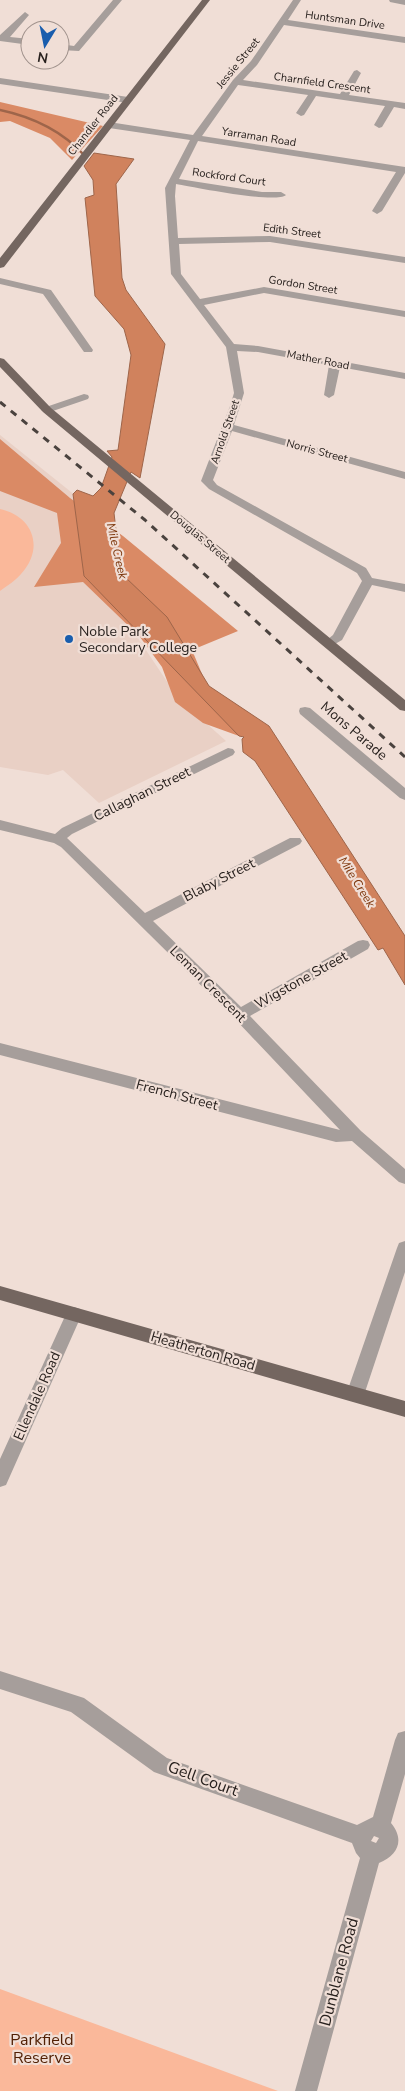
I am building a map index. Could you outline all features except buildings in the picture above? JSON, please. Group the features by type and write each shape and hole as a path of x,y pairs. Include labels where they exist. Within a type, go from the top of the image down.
{"main road":[{"name":"Chandler Road","path":"0,265 206,0"},
{"name":"Douglas Street","path":"0,361 47,410 106,459 136,481 405,707"},
{"name":"Heatherton Road","path":"0,1293 405,1409"}],"street":[{"path":"70,48 76,49 118,0"},
{"name":"Jessie Street","path":"195,139 236,82 254,63 297,0"},
{"path":"393,0 405,2"},
{"path":"2,38 25,15"},
{"name":"Huntsman Drive","path":"283,22 405,40"},
{"path":"2,38 20,41"},
{"path":"343,97 357,73"},
{"path":"0,81 128,100"},
{"name":"Charnfield Crescent","path":"236,82 405,106"},
{"path":"301,113 314,93"},
{"path":"379,124 391,104"},
{"name":"Yarraman Road","path":"109,125 403,170"},
{"name":"Arnold Street","path":"195,139 170,188 176,274 231,347 235,362 238,393 229,427 207,481 213,487 362,571 368,581"},
{"path":"377,211 403,170"},
{"name":"Rockford Court","path":"173,181 262,195 281,195"},
{"name":"Edith Street","path":"175,241 270,239 405,260"},
{"path":"0,281 48,292 88,350"},
{"name":"Gordon Street","path":"197,303 264,290 405,314"},
{"name":"Mather Road","path":"231,347 258,349 405,376"},
{"path":"329,395 336,363"},
{"path":"47,410 84,397"},
{"name":"Norris Street","path":"229,427 405,476"},
{"path":"328,644 338,637 368,581 405,588"},
{"name":"Mons Parade","path":"305,711 405,794"},
{"name":"Callaghan Street","path":"58,839 67,831 228,752"},
{"name":"Leman Crescent","path":"0,825 58,839 66,844 240,1015 355,1135 403,1180"},
{"name":"Blaby Street","path":"143,920 295,841"},
{"name":"Wigstone Street","path":"240,1015 363,945"},
{"name":"French Street","path":"0,1049 336,1136 355,1135"},
{"path":"356,1395 405,1248"},
{"name":"Ellendale Road","path":"0,1479 74,1314"},
{"name":"Gell Court","path":"0,1680 77,1705 161,1765 367,1844"},
{"path":"367,1844 367,1828 380,1828 405,1740"},
{"name":"Dunblane Road","path":"306,2091 367,1844"}],"shaded area":[{"path":"0,102 103,126 72,160 50,138 10,121 0,122"},
{"name":"Noble Park Secondary College","path":"0,435 81,500 99,580 178,698 226,741 99,803 63,770 48,775 0,767"},
{"path":"0,439 70,498 123,536 238,631 192,650 207,686 243,735 239,736 203,723 175,702 162,667 140,637 83,582 34,587 61,543 57,513 0,491"}],"green space":[{"path":"0,509 21,518 32,534 34,544 28,564 19,576 0,591"},
{"name":"Parkfield Reserve","path":"0,1989 278,2091 0,2091"}],"water":[{"path":"94,153 134,159 116,184 122,278 126,290 165,344 140,478 131,472 114,513 118,547 125,577 167,617 209,686 269,726 405,936 405,985 383,948 378,950 255,761 243,752 242,739 244,737 239,736 84,576 73,494 77,490 93,496 101,488 112,457 107,451 118,450 131,355 124,329 95,296 85,198 94,195 93,180 84,166"}],"waterway":[{"name":"Mile Creek","path":"0,110 24,116 46,126 66,138 84,155"}],"railway":[{"path":"0,402 145,520 405,757"}],"place":[{"name":"Noble Park Secondary College","path":"69,639"}]}
